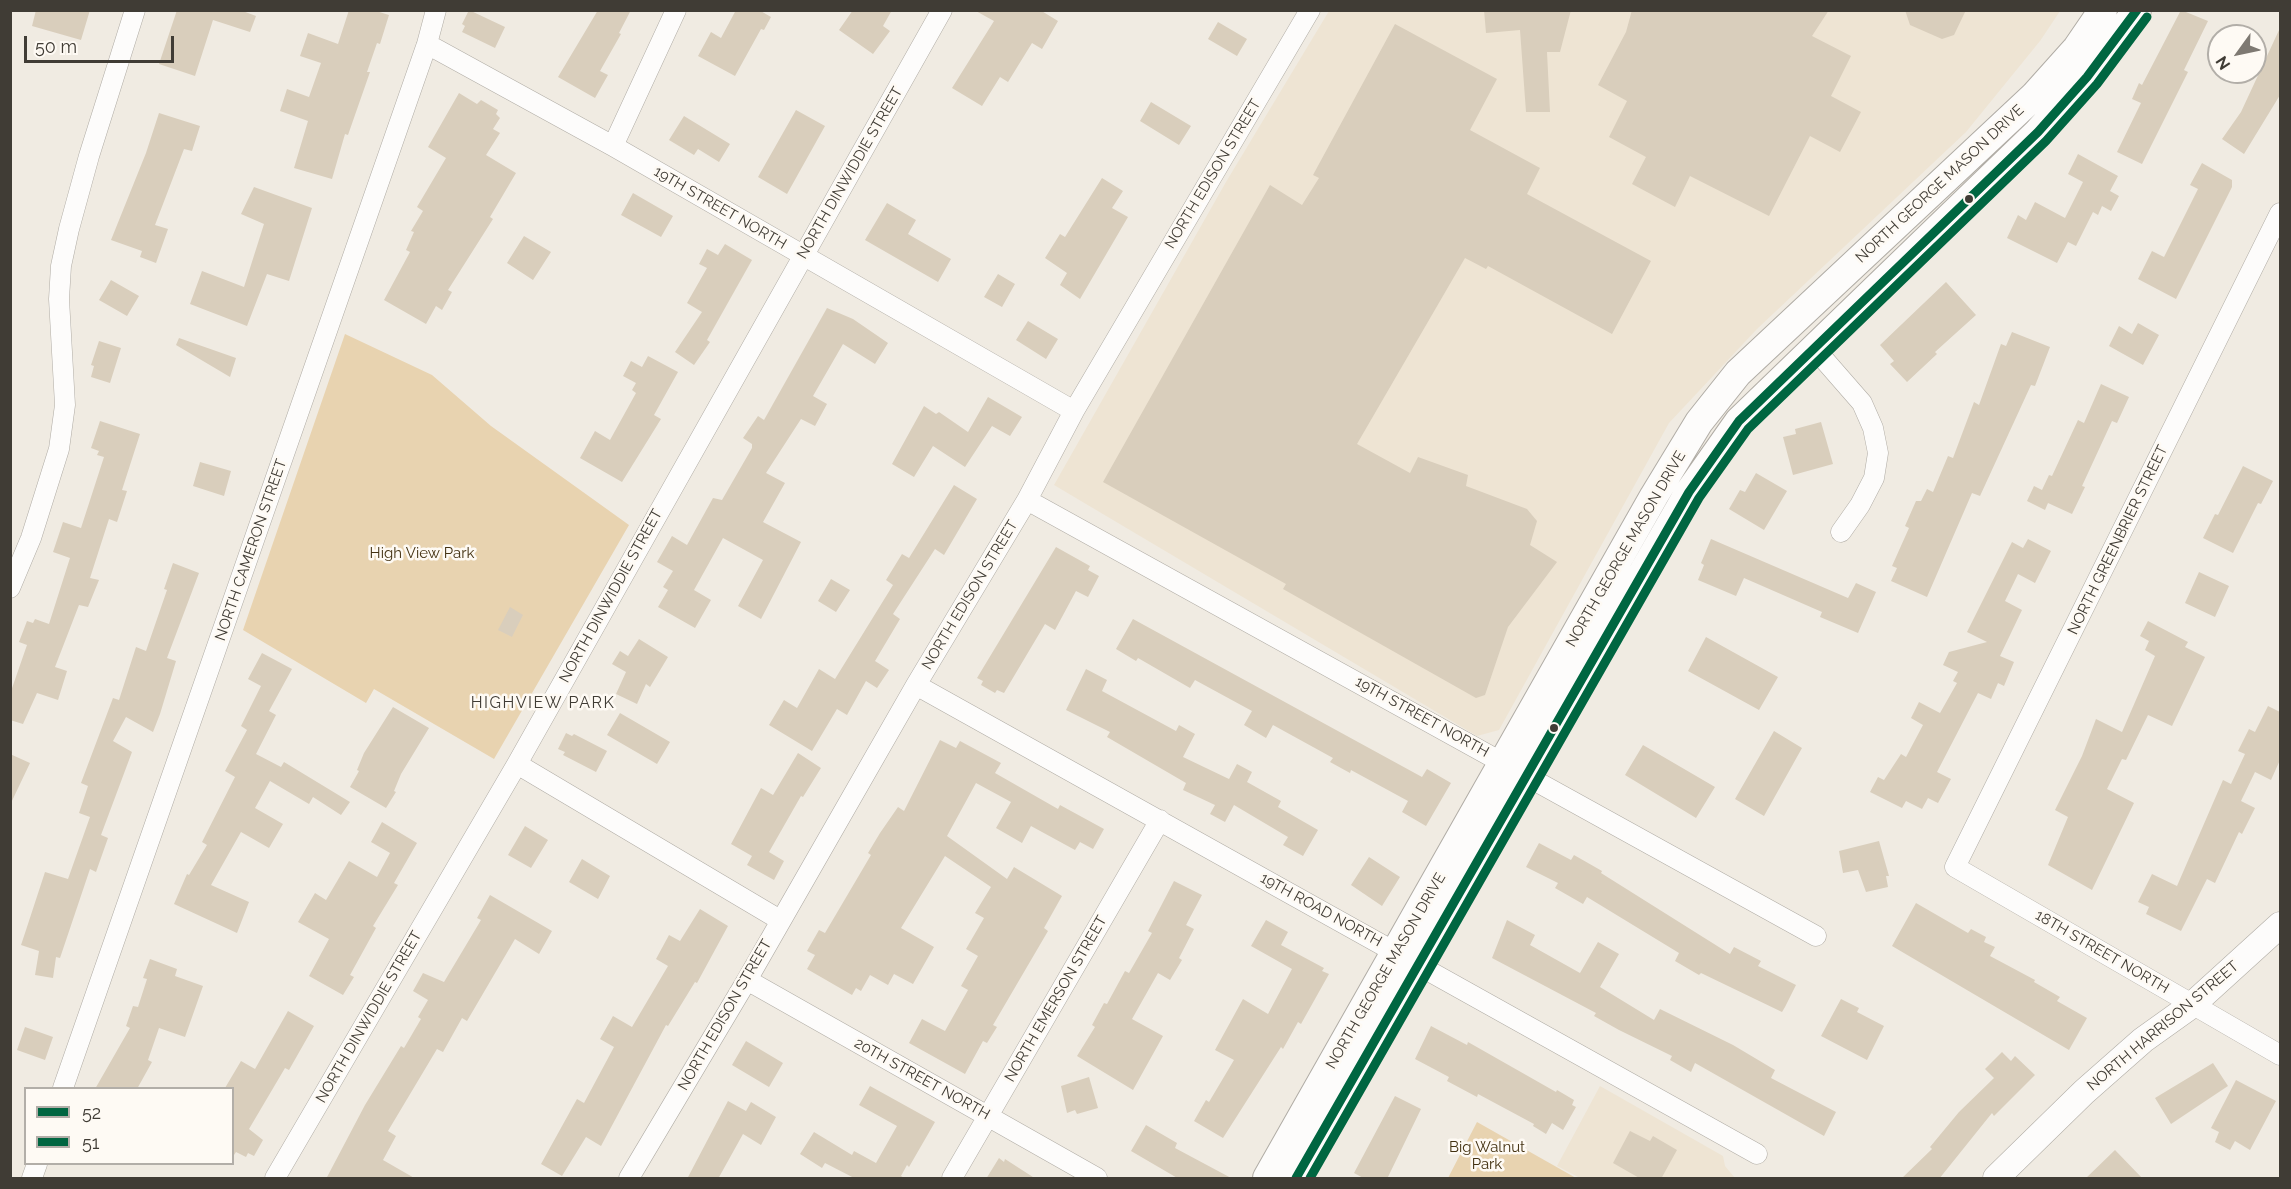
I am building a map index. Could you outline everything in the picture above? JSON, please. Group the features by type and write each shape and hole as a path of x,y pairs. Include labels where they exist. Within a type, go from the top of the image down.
{"main road":[{"name":"NORTH GEORGE MASON DRIVE","path":"1516,769 1654,496 1699,422 1731,381 1791,321 1888,234 2034,96 2077,48 2103,10"},
{"name":"NORTH GEORGE MASON DRIVE","path":"1267,1179 1407,959 1516,769 1689,492 1739,421 2049,120 2087,77 2137,10"},
{"name":"NORTH GEORGE MASON DRIVE","path":"1296,1179 1407,959"}],"street":[{"path":"10,588 52,475 60,440 65,394 59,299 61,266 69,229 135,10"},
{"name":"NORTH CAMERON STREET","path":"64,1087 427,44 436,10"},
{"path":"613,146 676,10"},
{"name":"NORTH DINWIDDIE STREET","path":"275,1179 517,764 942,10"},
{"name":"NORTH EDISON STREET","path":"628,1179 747,980 916,685 1027,500 1074,411 1310,10"},
{"name":"19TH STREET NORTH","path":"427,44 613,146 1074,411"},
{"name":"NORTH GREENBRIER STREET","path":"1955,867 2280,213"},
{"path":"1814,348 1862,403 1873,428 1878,453 1874,478 1860,505 1841,532"},
{"name":"19TH STREET NORTH","path":"1027,500 1816,936"},
{"name":"19TH ROAD NORTH","path":"916,685 1757,1154"},
{"path":"517,764 780,920"},
{"name":"NORTH EMERSON STREET","path":"952,1179 1160,820"},
{"name":"18TH STREET NORTH","path":"1955,867 2280,1055"},
{"name":"NORTH HARRISON STREET","path":"1996,1179 2084,1092 2143,1040 2192,1005 2280,926"},
{"name":"20TH STREET NORTH","path":"747,980 1097,1179"}],"shaded area":[{"path":"1329,11 2060,11 2040,41 1966,132 1757,329 1669,423 1499,730 1477,736 1054,485 1226,182"},
{"path":"1600,1086 1723,1156 1725,1166 1735,1178 1580,1178 1557,1166"}],"green space":[{"name":"High View Park","path":"345,334 432,375 491,426 629,525 494,759 374,689 366,703 243,630"},
{"name":"Big Walnut Park","path":"1477,1122 1576,1178 1448,1178"}],"building":[{"path":"36,10 90,10 81,40 32,26"},
{"path":"177,10 240,10 256,16 250,32 213,20 195,76 159,64"},
{"path":"349,10 373,10 389,15 380,44 377,43 367,72 370,72 348,135 345,134 332,179 294,168 308,121 280,111 287,89 309,97 321,63 300,56 308,33 338,44"},
{"path":"469,10 505,27 495,48 462,32 465,26 462,24"},
{"path":"598,10 631,10 619,33 621,34 600,71 608,75 595,98 558,77"},
{"path":"736,10 759,10 771,17 764,30 761,29 735,76 698,56 711,32 721,38"},
{"path":"853,10 892,10 883,26 890,31 873,54 839,30"},
{"path":"974,10 1040,10 1058,21 1042,49 1032,43 1008,82 1000,77 982,106 952,88 994,21"},
{"path":"1484,10 1571,10 1560,52 1547,52 1550,112 1526,112 1520,30 1486,33"},
{"path":"1632,10 1829,10 1812,36 1851,56 1831,96 1861,112 1840,152 1810,136 1769,216 1690,176 1675,207 1632,184 1646,157 1609,137 1627,101 1598,85 1626,32"},
{"path":"1905,10 1966,10 1954,35 1942,39 1910,25"},
{"path":"2181,10 2208,21 2184,70 2188,72 2142,164 2117,152 2141,103 2132,99 2139,83 2142,85"},
{"path":"1218,22 1247,39 1237,56 1208,39"},
{"path":"1395,24 1497,79 1470,130 1540,168 1527,194 1651,261 1612,334 1488,266 1486,269 1465,258 1357,444 1410,473 1418,457 1468,475 1466,486 1527,509 1537,521 1530,545 1557,562 1508,627 1485,695 1476,698 1283,589 1286,584 1103,482 1270,185 1302,205 1319,178 1313,175"},
{"path":"2280,28 2280,95 2244,154 2222,139 2241,112 2254,84 2267,84 2267,56"},
{"path":"459,93 477,104 481,100 498,110 496,114 500,118 493,129 500,133 486,155 516,173 490,217 493,219 448,290 452,292 442,310 436,306 426,324 384,300 410,252 406,250 414,232 411,231 423,211 417,207 446,158 428,147"},
{"path":"1151,102 1191,126 1179,145 1140,121"},
{"path":"796,110 825,126 787,194 758,177"},
{"path":"159,113 200,126 192,151 184,149 155,225 168,229 156,263 140,257 142,251 111,240 146,153"},
{"path":"684,116 730,144 719,162 698,149 694,155 669,140"},
{"path":"2078,154 2118,176 2110,191 2119,196 2111,211 2102,206 2098,215 2093,212 2076,246 2068,242 2057,263 2007,238 2018,215 2026,220 2035,202 2065,218 2083,182 2068,174"},
{"path":"2202,163 2232,180 2232,187 2176,299 2138,279 2152,251 2164,257 2198,189 2190,185"},
{"path":"1102,178 1123,191 1112,208 1128,217 1080,299 1060,285 1067,273 1045,258 1060,234 1065,237"},
{"path":"254,187 312,208 289,281 267,274 247,326 190,304 202,271 244,287 264,224 241,214"},
{"path":"633,193 673,216 661,237 621,215"},
{"path":"887,203 916,220 908,234 951,259 938,282 865,240"},
{"path":"524,236 551,252 533,280 507,263"},
{"path":"725,244 752,260 707,340 710,342 694,365 675,352 702,312 687,303 707,268 699,264 707,249 718,255"},
{"path":"998,274 1015,284 1002,307 984,297"},
{"path":"111,280 139,296 127,316 99,300"},
{"path":"1946,282 1976,315 1935,352 1937,354 1907,382 1890,364 1894,361 1880,345"},
{"path":"827,308 853,319 888,343 875,364 843,344 813,396 827,404 815,426 801,419 766,473 785,483 763,522 801,542 761,619 738,606 763,560 723,538 694,590 711,600 695,628 658,607 668,590 663,587 673,571 657,562 672,536 687,545 713,498 722,500 752,448 752,444 743,438 758,416 764,420"},
{"path":"1028,321 1058,339 1046,359 1016,340"},
{"path":"2138,323 2159,335 2143,365 2109,346 2119,326 2132,334"},
{"path":"2012,332 2050,347 2035,386 2031,385 1980,496 1972,493 1927,597 1891,581 1897,568 1892,566 1909,528 1905,526 1916,501 1921,501 1927,489 1933,492 1948,456 1953,458 1974,402 1979,405 2001,344 2006,346"},
{"path":"179,338 236,358 230,377 176,345"},
{"path":"99,341 121,348 110,383 91,377 94,366 91,365"},
{"path":"648,356 678,372 654,415 661,419 622,482 580,458 595,431 610,440 636,393 632,390 636,383 623,376 631,361 642,367"},
{"path":"2101,384 2129,397 2117,423 2112,421 2082,486 2085,487 2072,514 2048,503 2045,510 2027,501 2034,486 2042,490 2049,475 2052,476 2078,420 2084,423"},
{"path":"988,397 1022,417 1010,436 992,426 965,467 933,446 914,477 892,464 924,406 936,414 939,412 968,432"},
{"path":"100,421 140,434 122,490 127,491 117,522 109,519 90,578 99,580 88,607 79,605 55,667 67,671 58,700 37,693 23,724 10,720 10,694 27,645 19,642 27,621 33,623 35,619 49,624 70,558 53,552 63,522 81,528 104,457 97,455 99,451 91,448"},
{"path":"1821,422 1833,464 1793,475 1783,437 1796,434 1795,429"},
{"path":"200,462 231,471 224,496 193,486"},
{"path":"2243,466 2273,481 2261,504 2258,503 2233,553 2203,538 2215,514 2218,515"},
{"path":"1756,473 1787,491 1764,530 1729,509 1740,490 1745,492"},
{"path":"954,485 977,499 944,555 935,549 893,614 900,619 875,661 889,670 877,688 866,681 847,715 837,709 812,751 769,725 784,700 797,708 819,669 835,679 893,585 886,580 902,554 909,558"},
{"path":"1711,539 1848,598 1856,583 1876,592 1858,633 1820,617 1822,612 1744,578 1736,596 1698,580 1704,565 1701,563"},
{"path":"2028,539 2051,551 2035,583 2018,574 2005,601 2022,610 2000,656 2014,662 2004,686 1998,683 1991,699 1978,693 1937,772 1951,779 1938,803 1928,798 1922,809 1906,801 1902,808 1870,792 1878,777 1884,780 1901,754 1906,757 1923,725 1911,718 1919,702 1940,713 1957,683 1953,681 1958,672 1943,665 1949,652 1987,642 1967,632 2012,542 2023,548"},
{"path":"1056,547 1090,566 1088,570 1099,576 1088,597 1076,591 1055,630 1045,624 1004,693 997,690 995,693 981,685 983,681 977,678"},
{"path":"173,563 199,573 167,658 176,661 160,714 153,732 126,717 113,741 132,752 101,835 108,838 96,872 90,869 60,958 56,957 53,978 35,975 39,951 21,945 45,872 68,879 90,817 79,813 88,786 81,783 113,698 119,700 136,647 146,651 167,590 164,589"},
{"path":"2199,572 2229,586 2215,617 2185,603"},
{"path":"831,579 850,590 836,612 818,601"},
{"path":"510,607 523,615 512,637 498,630"},
{"path":"1133,619 1422,777 1427,769 1451,783 1426,826 1402,812 1408,801 1351,770 1350,773 1330,762 1333,758 1273,725 1266,738 1244,725 1252,711 1195,680 1190,688 1138,658 1136,661 1116,649"},
{"path":"2148,621 2188,642 2185,647 2205,657 2172,726 2148,715 2126,760 2122,759 2107,789 2134,803 2092,890 2048,865 2068,817 2055,810 2082,756 2096,719 2122,732 2155,656 2145,650 2149,641 2140,636"},
{"path":"1706,637 1778,677 1759,710 1688,671"},
{"path":"639,639 668,657 650,687 646,684 637,704 616,694 626,672 612,664 620,651 628,656"},
{"path":"262,653 292,669 269,711 276,715 256,754 281,767 284,762 350,802 341,815 313,797 309,804 270,781 255,808 283,824 269,848 241,832 211,885 249,902 237,933 174,904 187,874 189,875 207,845 202,842 235,777 225,771 247,730 241,726 261,686 248,679"},
{"path":"1086,669 1107,680 1102,691 1176,731 1179,725 1195,734 1183,757 1229,779 1237,764 1252,772 1247,782 1281,801 1278,807 1318,830 1303,856 1283,845 1288,837 1234,805 1225,822 1210,814 1215,805 1183,790 1186,783 1107,737 1110,732 1066,710"},
{"path":"2268,706 2280,712 2280,760 2271,780 2255,772 2241,801 2255,808 2242,834 2239,832 2215,883 2207,879 2181,931 2146,914 2149,907 2138,902 2152,874 2177,886 2223,780 2231,784 2245,754 2238,751 2249,729 2255,732"},
{"path":"393,707 429,728 401,774 394,791 396,792 386,808 350,787 359,771 357,770 364,753"},
{"path":"620,713 670,742 657,764 607,735"},
{"path":"1774,731 1802,748 1764,816 1735,799"},
{"path":"566,733 572,736 574,734 607,751 596,772 563,755 565,752 558,749"},
{"path":"940,740 956,748 960,741 1001,763 995,773 1058,809 1060,805 1104,829 1093,849 1080,842 1075,850 1031,826 1022,843 996,828 1011,802 976,783 947,836 1007,879 1014,867 1062,896 1044,928 1048,931 993,1025 997,1027 987,1043 983,1041 965,1074 909,1043 922,1019 945,1031 968,990 961,986 978,956 966,949 984,918 975,913 991,887 945,856 901,928 934,947 913,984 894,974 888,985 870,975 861,991 856,988 852,995 807,969 815,955 807,951 819,930 825,933 871,855 868,853 898,807 904,811"},
{"path":"1643,745 1715,787 1696,818 1625,775"},
{"path":"798,753 821,768 803,797 801,796 769,852 784,861 774,880 747,865 752,856 731,844 761,788 773,795"},
{"path":"10,754 30,763 10,805"},
{"path":"382,822 417,843 394,883 398,885 373,926 376,928 350,975 354,977 343,995 309,976 329,939 298,922 315,893 326,900 349,861 377,877 390,853 371,842"},
{"path":"525,826 548,840 531,868 508,855"},
{"path":"1879,841 1889,876 1886,876 1888,887 1866,892 1858,870 1843,873 1839,851"},
{"path":"1539,843 1571,860 1574,855 1730,954 1734,947 1761,961 1758,966 1796,985 1782,1012 1701,973 1699,975 1675,961 1679,953 1587,897 1583,904 1555,888 1558,883 1526,867"},
{"path":"1369,857 1400,877 1382,906 1351,885"},
{"path":"582,859 610,876 598,899 569,882"},
{"path":"1174,881 1202,895 1186,925 1194,929 1179,958 1182,960 1170,980 1158,973 1132,1019 1163,1036 1133,1090 1077,1056 1095,1027 1092,1025 1104,1003 1107,1004 1125,971 1129,973 1152,933 1148,931"},
{"path":"490,895 552,931 539,954 515,939 467,1021 462,1018 443,1052 437,1049 388,1131 396,1136 383,1160 416,1179 326,1179 365,1105 401,1046 404,1048 421,1019 418,1017 428,1000 413,991 423,973 444,982 481,920 477,918"},
{"path":"1916,903 1968,933 1971,929 1986,937 1984,942 1995,947 1990,956 2035,980 2034,982 2060,997 2057,1001 2087,1018 2069,1050 1892,946"},
{"path":"700,909 728,926 697,983 695,982 668,1026 666,1025 601,1146 586,1137 562,1176 541,1164 577,1099 584,1103 614,1047 600,1039 613,1016 632,1027 668,966 656,959 669,935 680,941"},
{"path":"1266,920 1288,932 1281,945 1324,968 1322,971 1329,974 1301,1024 1298,1022 1283,1049 1281,1047 1223,1138 1194,1121 1206,1100 1209,1102 1234,1060 1215,1050 1243,999 1268,1014 1292,969 1251,946"},
{"path":"1507,920 1535,935 1530,945 1580,973 1598,942 1619,954 1600,987 1654,1020 1660,1009 1733,1045 1775,1070 1771,1078 1836,1112 1824,1136 1695,1063 1691,1072 1670,1060 1672,1056 1619,1030 1594,1016 1596,1013 1492,958"},
{"path":"150,959 177,969 175,976 203,986 185,1037 159,1028 148,1060 152,1062 138,1087 96,1087 130,1028 126,1026 133,1006 138,1007 147,979 143,978"},
{"path":"1841,999 1859,1008 1857,1012 1884,1026 1867,1060 1821,1036"},
{"path":"288,1011 314,1026 289,1070 285,1068 249,1129 263,1140 254,1156 248,1153 246,1157 236,1152 234,1155 234,1087 226,1087 241,1061 255,1069"},
{"path":"1431,1026 1467,1045 1468,1042 1574,1100 1572,1105 1576,1107 1563,1130 1552,1123 1546,1134 1533,1126 1534,1124 1478,1094 1477,1097 1447,1081 1449,1077 1415,1059"},
{"path":"25,1027 53,1037 45,1060 17,1050"},
{"path":"746,1041 783,1063 769,1087 732,1065"},
{"path":"2002,1052 2011,1061 2015,1056 2035,1075 1994,1116 1992,1113 1939,1179 1901,1179 1932,1149 1930,1147 1959,1112 1994,1078 1985,1069"},
{"path":"2213,1063 2228,1086 2171,1124 2155,1098"},
{"path":"1089,1077 1098,1108 1077,1114 1075,1110 1067,1113 1061,1086"},
{"path":"2236,1080 2276,1101 2250,1150 2235,1141 2230,1150 2215,1142 2219,1132 2211,1128"},
{"path":"870,1086 935,1122 909,1167 907,1165 901,1176 906,1179 856,1179 825,1163 822,1168 800,1154 814,1132 852,1155 854,1151 876,1163 897,1126 859,1105"},
{"path":"1395,1096 1421,1109 1387,1179 1365,1179 1354,1173"},
{"path":"728,1101 746,1111 751,1102 776,1117 761,1145 743,1134 718,1179 687,1179"},
{"path":"1146,1125 1177,1143 1175,1148 1233,1179 1179,1179 1131,1151"},
{"path":"1630,1131 1650,1141 1653,1136 1677,1150 1661,1179 1641,1179 1613,1163"},
{"path":"2115,1150 2143,1179 2085,1179"},
{"path":"999,1158 1004,1162 1005,1159 1036,1179 986,1179"}],"transit line":[{"name":"52","path":"1296,1178 1689,492 1739,421 2038,132 2087,77 2137,10"},
{"name":"51","path":"1310,1178 1699,498 1748,429 2046,141 2097,84 2147,17"}],"district":[{"name":"HIGHVIEW PARK","path":"543,703"}]}
